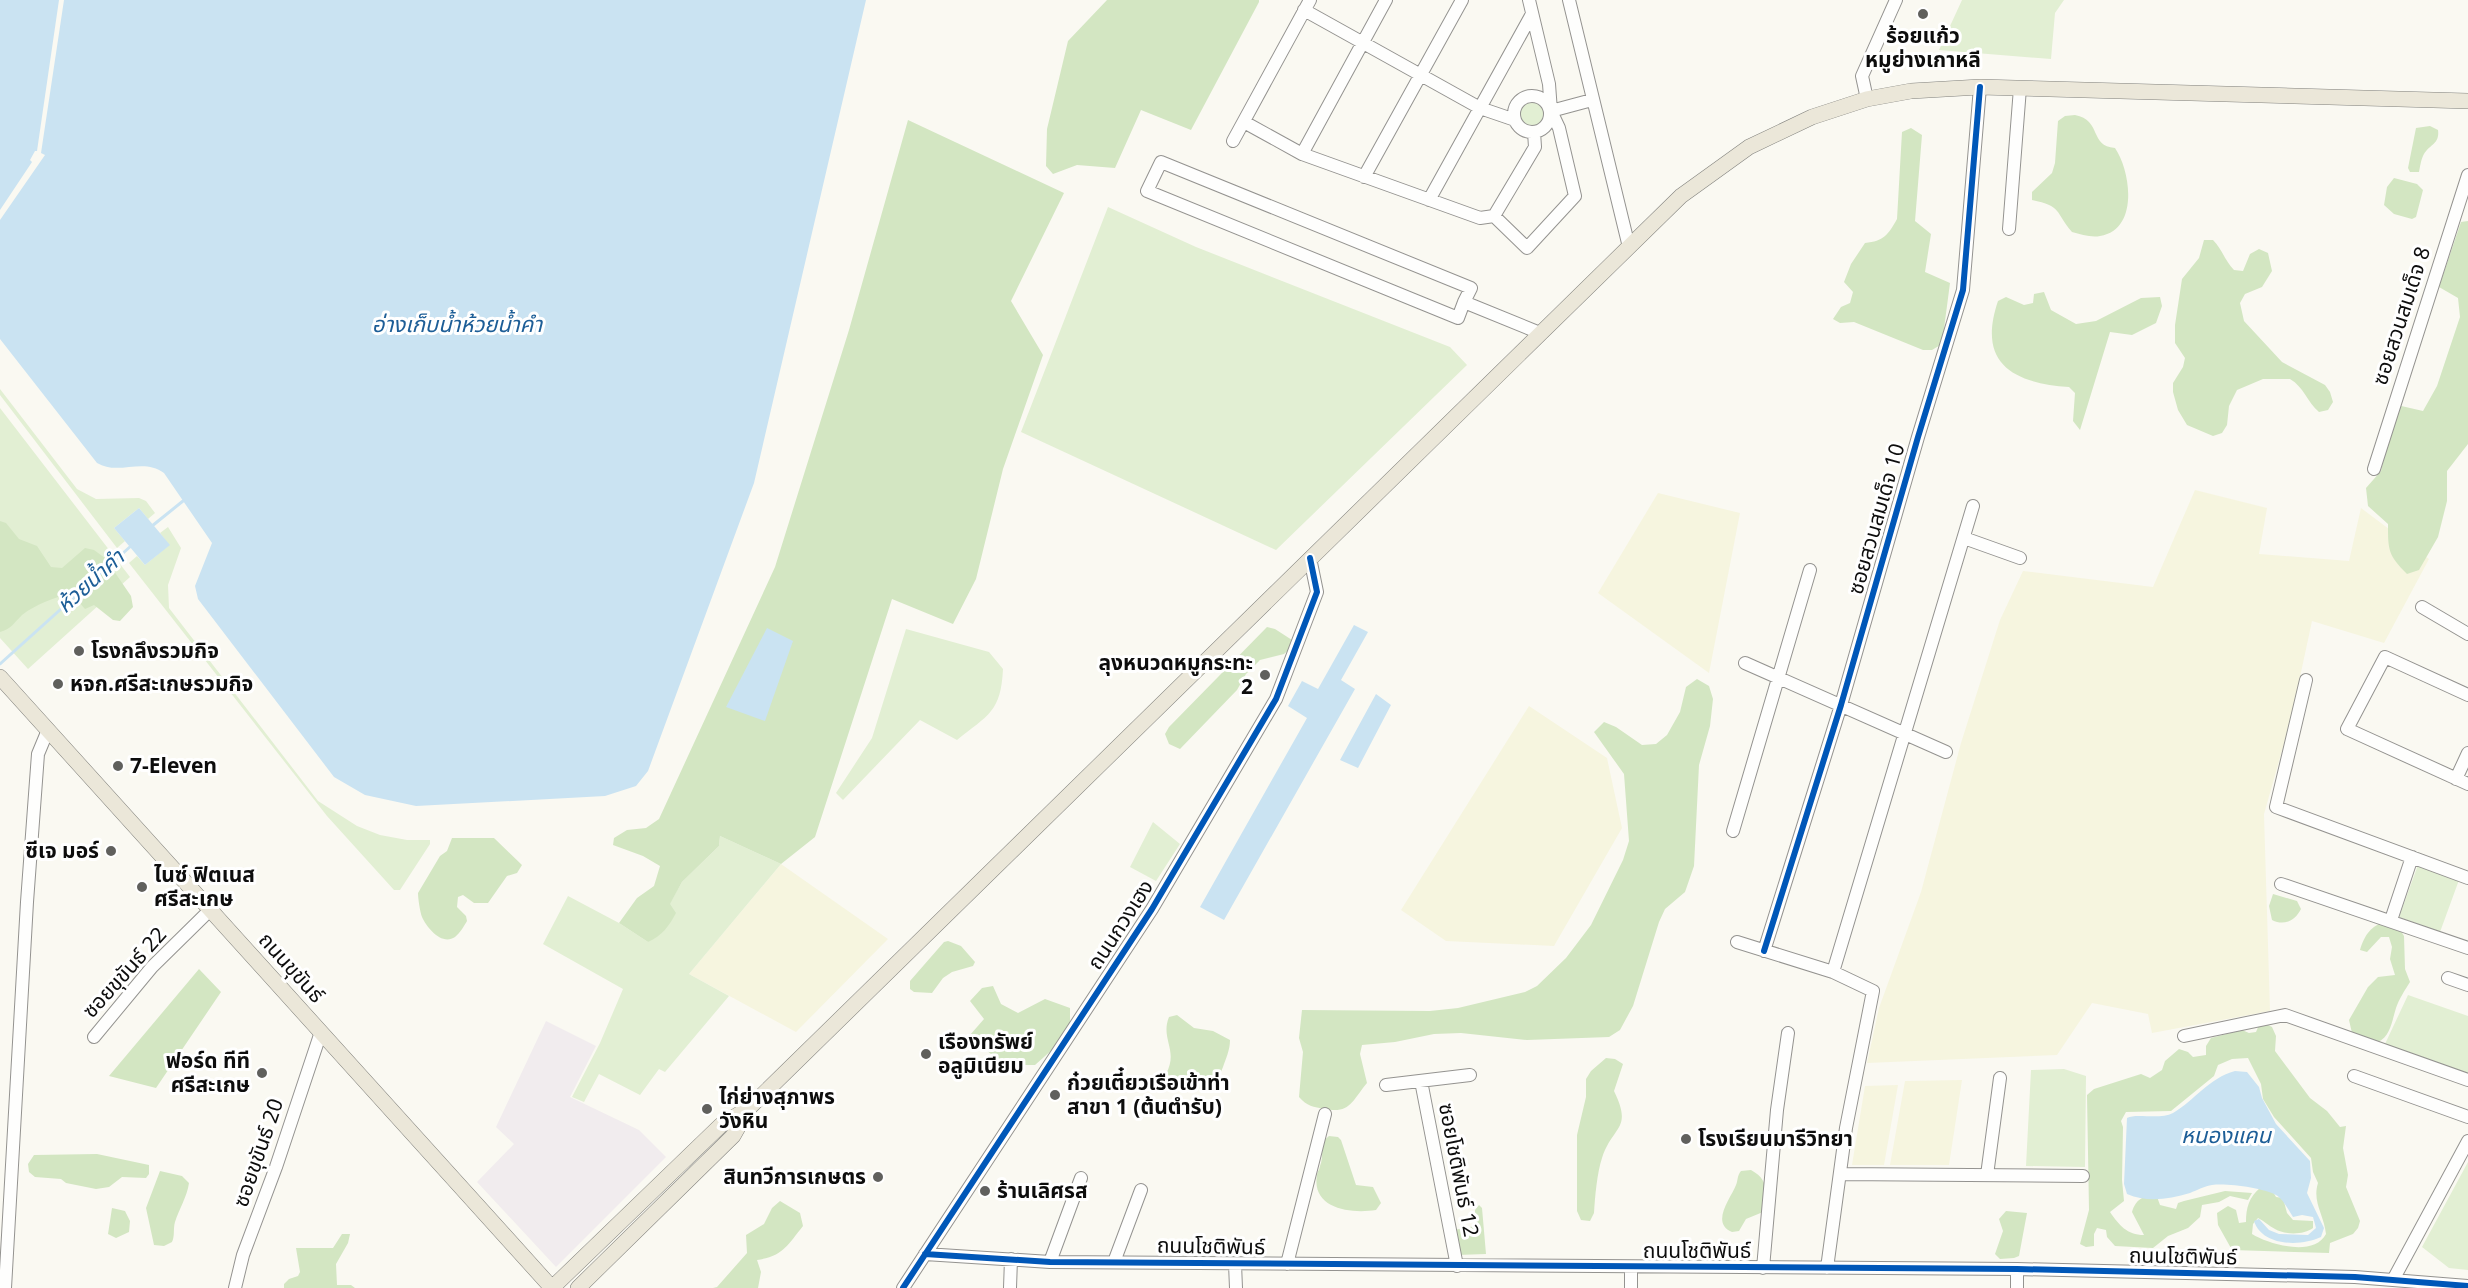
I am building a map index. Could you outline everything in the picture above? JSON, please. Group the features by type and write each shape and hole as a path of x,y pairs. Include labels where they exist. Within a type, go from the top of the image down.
{"main road":[{"path":"552,1288 721,1125 749,1108 1681,196 1749,147 1812,117 1867,99 1911,92 1980,87 2468,101"},
{"name":"ถนนขุขันธ์","path":"2,679 552,1288"},
{"path":"578,1288 733,1136 749,1108"}],"street":[{"path":"1302,154 1386,0"},
{"path":"1364,177 1462,0"},
{"path":"1494,216 1527,248 1575,196 1558,128 1551,111 1545,100 1527,96 1517,103 1515,120 1523,130 1534,132 1547,125 1551,111 1549,84 1529,0"},
{"path":"1569,0 1629,247"},
{"path":"1867,99 1862,76 1896,0"},
{"path":"1233,141 1307,5 1363,43 1480,108 1515,120"},
{"path":"1429,200 1532,14"},
{"name":"ซอยสวนสมเด็จ 10","path":"1764,951 1841,705 1963,290 1980,87"},
{"path":"2009,229 2020,88"},
{"path":"1551,111 1592,100"},
{"path":"1244,122 1302,154 1480,218 1494,216"},
{"path":"1494,216 1535,147 1534,132"},
{"path":"1161,162 1471,288 1464,302 1458,318 1147,191 1161,162"},
{"name":"ซอยสวนสมเด็จ 8","path":"2374,469 2468,175"},
{"path":"1464,302 1540,333"},
{"path":"1833,972 1973,506"},
{"path":"1964,538 2020,558"},
{"name":"ถนนกวงเฮง","path":"903,1288 1152,909 1276,699 1317,592 1310,558"},
{"path":"1733,831 1810,570"},
{"path":"2422,607 2468,634"},
{"path":"2468,695 2385,657 2347,729 2462,782 2468,753"},
{"path":"1745,663 1946,752"},
{"path":"2306,680 2276,807 2468,878"},
{"path":"5,1288 37,765 38,754 48,730"},
{"path":"2391,921 2412,857"},
{"path":"2281,884 2468,948"},
{"name":"ซอยขุขันธ์ 22","path":"94,1037 152,968 210,910"},
{"path":"1737,942 1833,972 1873,991 1846,1128 1827,1268"},
{"path":"2448,978 2468,985"},
{"path":"2184,1035 2285,1016 2468,1080"},
{"name":"ซอยขุขันธ์ 20","path":"235,1288 243,1255 276,1167 321,1032"},
{"path":"1763,1268 1777,1110 1788,1033"},
{"name":"ซอยโชติพันธ์ 12","path":"1386,1085 1470,1075"},
{"path":"2354,1076 2468,1117"},
{"path":"1987,1175 2000,1078"},
{"name":"ซอยโชติพันธ์ 12","path":"1421,1081 1456,1266"},
{"path":"1287,1264 1324,1114"},
{"path":"2393,1280 2468,1141"},
{"path":"1839,1174 2083,1176"},
{"path":"1050,1262 1081,1178"},
{"path":"1113,1262 1141,1190"},
{"name":"ถนนโชติพันธ์","path":"925,1254 1050,1262 2016,1269 2355,1277 2468,1286"},
{"path":"1010,1288 1011,1259"},
{"path":"1235,1264 1236,1288"},
{"path":"1631,1267 1631,1288"},
{"path":"2016,1269 2017,1288"}],"shaded area":[{"path":"546,1021 596,1046 570,1097 639,1130 666,1157 556,1267 477,1182 514,1144 496,1127"}],"green space":[{"path":"1107,0 1259,0 1259,2 1191,130 1141,110 1115,168 1077,165 1053,174 1046,166 1047,129 1068,41"},
{"path":"1962,0 2064,0 2055,13 2051,59 1939,50"},
{"path":"1532,102 1537,103 1543,109 1543,119 1537,125 1532,126 1527,125 1521,119 1520,114 1521,109 1527,103"},
{"path":"2075,115 2089,122 2102,143 2115,148 2121,158 2128,184 2126,212 2121,223 2112,231 2100,236 2072,232 2053,207 2032,200 2032,192 2052,173 2055,163 2058,121 2065,116"},
{"path":"908,120 1064,193 1011,301 1043,355 1003,469 976,579 953,624 892,599 815,837 781,864 720,836 719,846 682,882 670,904 676,913 671,922 661,934 648,942 619,923 637,898 654,886 660,866 643,856 613,845 614,838 627,830 646,828 659,819 775,567 849,330"},
{"path":"2430,126 2438,130 2436,142 2425,152 2419,172 2410,172 2408,168 2416,128"},
{"path":"1911,128 1922,135 1915,221 1931,234 1925,272 1950,283 1942,344 1932,350 1923,350 1854,322 1840,323 1833,319 1841,307 1850,303 1853,292 1844,282 1851,264 1865,243 1877,241 1885,236 1897,219 1902,132"},
{"path":"2394,178 2417,184 2423,190 2416,217 2412,219 2394,214 2384,205 2387,187"},
{"path":"1108,207 1196,247 1450,347 1467,365 1276,550 1021,432"},
{"path":"2468,221 2468,444 2447,471 2447,501 2438,537 2419,570 2407,574 2390,552 2388,524 2368,506 2366,488 2381,471 2397,405 2423,411 2437,386 2460,317 2458,298 2439,287 2461,222"},
{"path":"2204,240 2213,240 2234,270 2243,271 2250,254 2259,249 2268,253 2272,271 2262,287 2245,294 2240,303 2244,321 2282,362 2325,385 2333,402 2328,410 2319,412 2299,386 2290,379 2263,379 2237,390 2229,406 2227,425 2222,433 2213,436 2187,425 2178,410 2173,392 2173,383 2183,367 2185,358 2175,343 2175,325 2182,279 2199,258"},
{"path":"2044,292 2051,310 2076,324 2096,321 2141,298 2160,297 2162,306 2156,323 2132,335 2110,332 2080,430 2073,421 2075,393 2069,387 2031,381 2016,374 2004,366 1996,354 1992,340 1998,301 2006,297 2024,305 2033,303 2034,294"},
{"path":"0,389 77,489 96,499 139,498 146,501 155,513 148,519 139,508 114,528 125,541 117,548 0,395"},
{"path":"0,408 130,577 28,669 0,638"},
{"path":"2195,490 2267,508 2259,554 2349,561 2361,508 2429,559 2384,643 2312,621 2291,719 2264,814 2270,1011 2152,1033 2148,1014 2092,1003 2057,1055 1867,1063 1879,1008 1921,892 1961,743 2000,620 2023,571 2153,587"},
{"path":"1658,493 1740,513 1709,673 1598,593"},
{"path":"0,521 6,523 19,539 37,546 51,567 62,568 85,548 94,550 105,558 131,596 133,607 120,621 113,620 94,605 85,609 71,593 33,608 10,627 0,632"},
{"path":"168,527 181,548 168,585 169,608 318,801 357,826 380,835 407,840 430,840 430,844 400,890 394,890 327,816 129,563 137,556 145,565 169,545 160,533"},
{"path":"1267,627 1275,629 1292,640 1292,647 1284,654 1260,660 1246,674 1237,690 1180,749 1169,744 1165,734 1169,727"},
{"path":"906,629 989,652 1003,669 996,704 985,718 957,740 920,720 843,800 836,793 872,738"},
{"path":"1697,679 1709,686 1713,699 1710,726 1699,765 1694,866 1685,892 1665,909 1659,922 1633,1006 1620,1030 1609,1037 1527,1040 1461,1033 1434,1034 1395,1042 1362,1045 1360,1054 1367,1083 1350,1105 1340,1110 1333,1110 1314,1107 1302,1100 1299,1097 1303,1052 1299,1038 1302,1010 1430,1011 1458,1008 1525,992 1537,986 1566,958 1591,925 1623,860 1629,841 1624,774 1594,732 1604,722 1616,727 1642,745 1656,744 1667,735 1680,712 1686,687"},
{"path":"1529,706 1607,758 1622,828 1554,946 1446,941 1401,910"},
{"path":"1153,822 1180,844 1156,881 1130,867"},
{"path":"720,836 781,864 689,974 729,996 665,1072 659,1069 640,1095 599,1074 584,1102 572,1097 600,1043 623,989 543,944 568,896 619,923 648,942 682,882 719,846"},
{"path":"452,838 494,838 522,865 517,873 507,876 488,903 474,903 463,895 458,897 457,907 466,916 467,921 455,937 445,939 431,931 424,921 418,893 440,856 447,851"},
{"path":"781,864 888,939 796,1032 689,974"},
{"path":"2418,865 2459,880 2440,932 2399,917"},
{"path":"2273,894 2297,901 2301,909 2296,917 2285,922 2272,920 2269,906"},
{"path":"2386,921 2399,928 2404,936 2405,969 2410,982 2397,1005 2386,1036 2378,1042 2352,1033 2349,1020 2368,987 2378,977 2395,975 2390,959 2392,947 2389,937 2381,937 2367,952 2360,950 2369,931"},
{"path":"948,941 961,946 975,962 973,966 952,972 943,978 932,993 914,992 910,989 910,981 944,942"},
{"path":"199,969 221,992 156,1088 109,1076"},
{"path":"993,986 1001,1004 1018,1013 1045,999 1070,1008 1070,1024 1053,1049 1035,1065 1014,1064 999,1059 970,1035 984,1019 970,1001 982,988"},
{"path":"2408,995 2468,1016 2468,1074 2385,1044"},
{"path":"1177,1015 1194,1028 1213,1031 1230,1040 1228,1054 1218,1077 1206,1088 1191,1088 1166,1074 1171,1058 1167,1025 1169,1017"},
{"path":"2264,1023 2272,1027 2276,1036 2275,1051 2310,1098 2327,1111 2340,1127 2346,1126 2343,1148 2348,1175 2346,1187 2360,1221 2358,1228 2353,1234 2330,1243 2329,1253 2232,1250 2218,1225 2217,1213 2228,1206 2236,1210 2239,1223 2246,1222 2249,1203 2260,1188 2272,1190 2276,1197 2283,1198 2287,1213 2293,1220 2313,1221 2313,1228 2300,1233 2284,1232 2258,1218 2253,1224 2252,1234 2280,1245 2302,1247 2320,1241 2326,1234 2317,1202 2318,1183 2313,1172 2311,1158 2274,1117 2263,1099 2261,1084 2248,1058 2232,1059 2218,1065 2214,1076 2171,1111 2126,1112 2121,1121 2124,1201 2110,1212 2124,1228 2138,1235 2144,1235 2132,1212 2138,1201 2147,1196 2156,1194 2160,1205 2176,1209 2178,1203 2225,1191 2252,1193 2248,1200 2230,1196 2219,1202 2202,1205 2200,1217 2188,1228 2168,1236 2153,1248 2115,1246 2107,1237 2106,1230 2097,1228 2094,1234 2094,1246 2086,1247 2080,1244 2089,1210 2087,1095 2094,1089 2141,1074 2150,1078 2162,1070 2165,1061 2179,1049 2188,1052 2193,1057 2206,1055 2206,1046 2211,1038 2242,1030 2249,1033 2256,1032 2259,1025"},
{"path":"1606,1058 1615,1059 1623,1064 1614,1091 1622,1113 1621,1121 1602,1158 1594,1213 1590,1221 1581,1220 1577,1211 1577,1135 1586,1097 1586,1079 1591,1071"},
{"path":"2064,1069 2086,1076 2085,1167 2026,1166 2031,1070"},
{"path":"1962,1080 1949,1165 1890,1165 1905,1081"},
{"path":"1898,1085 1884,1165 1852,1165 1865,1086"},
{"path":"1329,1136 1338,1137 1341,1140 1356,1185 1373,1187 1381,1203 1376,1210 1345,1210 1326,1202 1320,1195 1317,1175 1322,1160 1322,1142"},
{"path":"97,1154 149,1165 149,1174 146,1178 122,1177 109,1187 96,1189 66,1183 61,1179 35,1177 29,1172 28,1164 34,1155"},
{"path":"2468,1162 2468,1270 2449,1268 2422,1247"},
{"path":"1751,1170 1764,1183 1763,1212 1746,1219 1739,1231 1732,1232 1723,1223 1724,1210 1741,1171"},
{"path":"160,1171 182,1176 189,1183 175,1222 172,1242 164,1246 154,1245 146,1208"},
{"path":"780,1201 800,1213 803,1226 779,1253 757,1260 761,1272 758,1288 713,1288 717,1287 747,1253 746,1235 764,1224 772,1208"},
{"path":"1479,1205 1482,1208 1486,1254 1457,1255 1454,1230 1475,1226 1475,1210"},
{"path":"112,1208 125,1211 130,1221 129,1232 116,1238 108,1234"},
{"path":"2006,1211 2027,1213 2019,1256 2000,1259 1995,1254 2003,1231 1999,1219"},
{"path":"342,1234 350,1234 348,1243 336,1264 337,1285 351,1285 355,1288 284,1288 284,1284 289,1279 298,1276 300,1272 296,1248 333,1248"}],"water":[{"name":"อ่างเก็บน้ำห้วยน้ำคำ","path":"0,0 866,0 754,483 648,771 636,786 605,796 416,806 365,795 334,777 198,599 195,586 212,543 164,473 148,467 113,468 97,463 0,339"},
{"path":"139,508 170,545 145,565 114,528"},
{"path":"1354,625 1368,632 1341,680 1355,689 1224,920 1200,907 1307,718 1288,706 1302,681 1318,689"},
{"path":"767,628 793,641 765,721 726,707"},
{"path":"1376,694 1391,705 1358,768 1340,760"},
{"name":"หนองแคน","path":"2235,1071 2247,1072 2259,1087 2262,1098 2276,1124 2310,1161 2311,1178 2307,1193 2324,1228 2321,1237 2293,1243 2273,1240 2265,1235 2254,1221 2259,1219 2269,1230 2279,1234 2308,1235 2316,1228 2313,1217 2302,1215 2293,1217 2279,1197 2254,1188 2212,1185 2190,1193 2158,1199 2127,1194 2124,1184 2127,1118 2173,1113 2217,1079"}],"pier":[{"path":"59,0 64,0 41,153 45,155 0,220 0,210 37,151"}],"waterway":[{"name":"ห้วยน้ำคำ","path":"152,526 183,501"},
{"name":"ห้วยน้ำคำ","path":"0,664 132,545"}],"cycle path":[{"path":"1764,951 1841,705 1963,290 1980,87"},
{"path":"903,1288 1152,909 1276,699 1317,592 1310,558"},
{"path":"925,1254 1050,1262 2017,1269 2355,1277 2468,1286"}],"place":[{"name":"ร้อยแก้ว หมูย่างเกาหลี","path":"1923,14"},
{"name":"โรงกลึงรวมกิจ","path":"79,651"},
{"name":"ลุงหนวดหมูกระทะ 2","path":"1265,675"},
{"name":"หจก.ศรีสะเกษรวมกิจ","path":"58,684"},
{"name":"7-Eleven","path":"118,766"},
{"name":"ซีเจ มอร์","path":"111,851"},
{"name":"ไนซ์ ฟิตเนส ศรีสะเกษ","path":"142,887"},
{"name":"เรืองทรัพย์ อลูมิเนียม","path":"926,1054"},
{"name":"ฟอร์ด ทีที ศรีสะเกษ","path":"262,1073"},
{"name":"ก๋วยเตี๋ยวเรือเข้าท่า สาขา 1 (ต้นตำรับ)","path":"1055,1095"},
{"name":"ไก่ย่างสุภาพร วังหิน","path":"707,1109"},
{"name":"โรงเรียนมารีวิทยา","path":"1686,1139"},
{"name":"สินทวีการเกษตร","path":"878,1177"},
{"name":"ร้านเลิศรส","path":"985,1191"}]}
